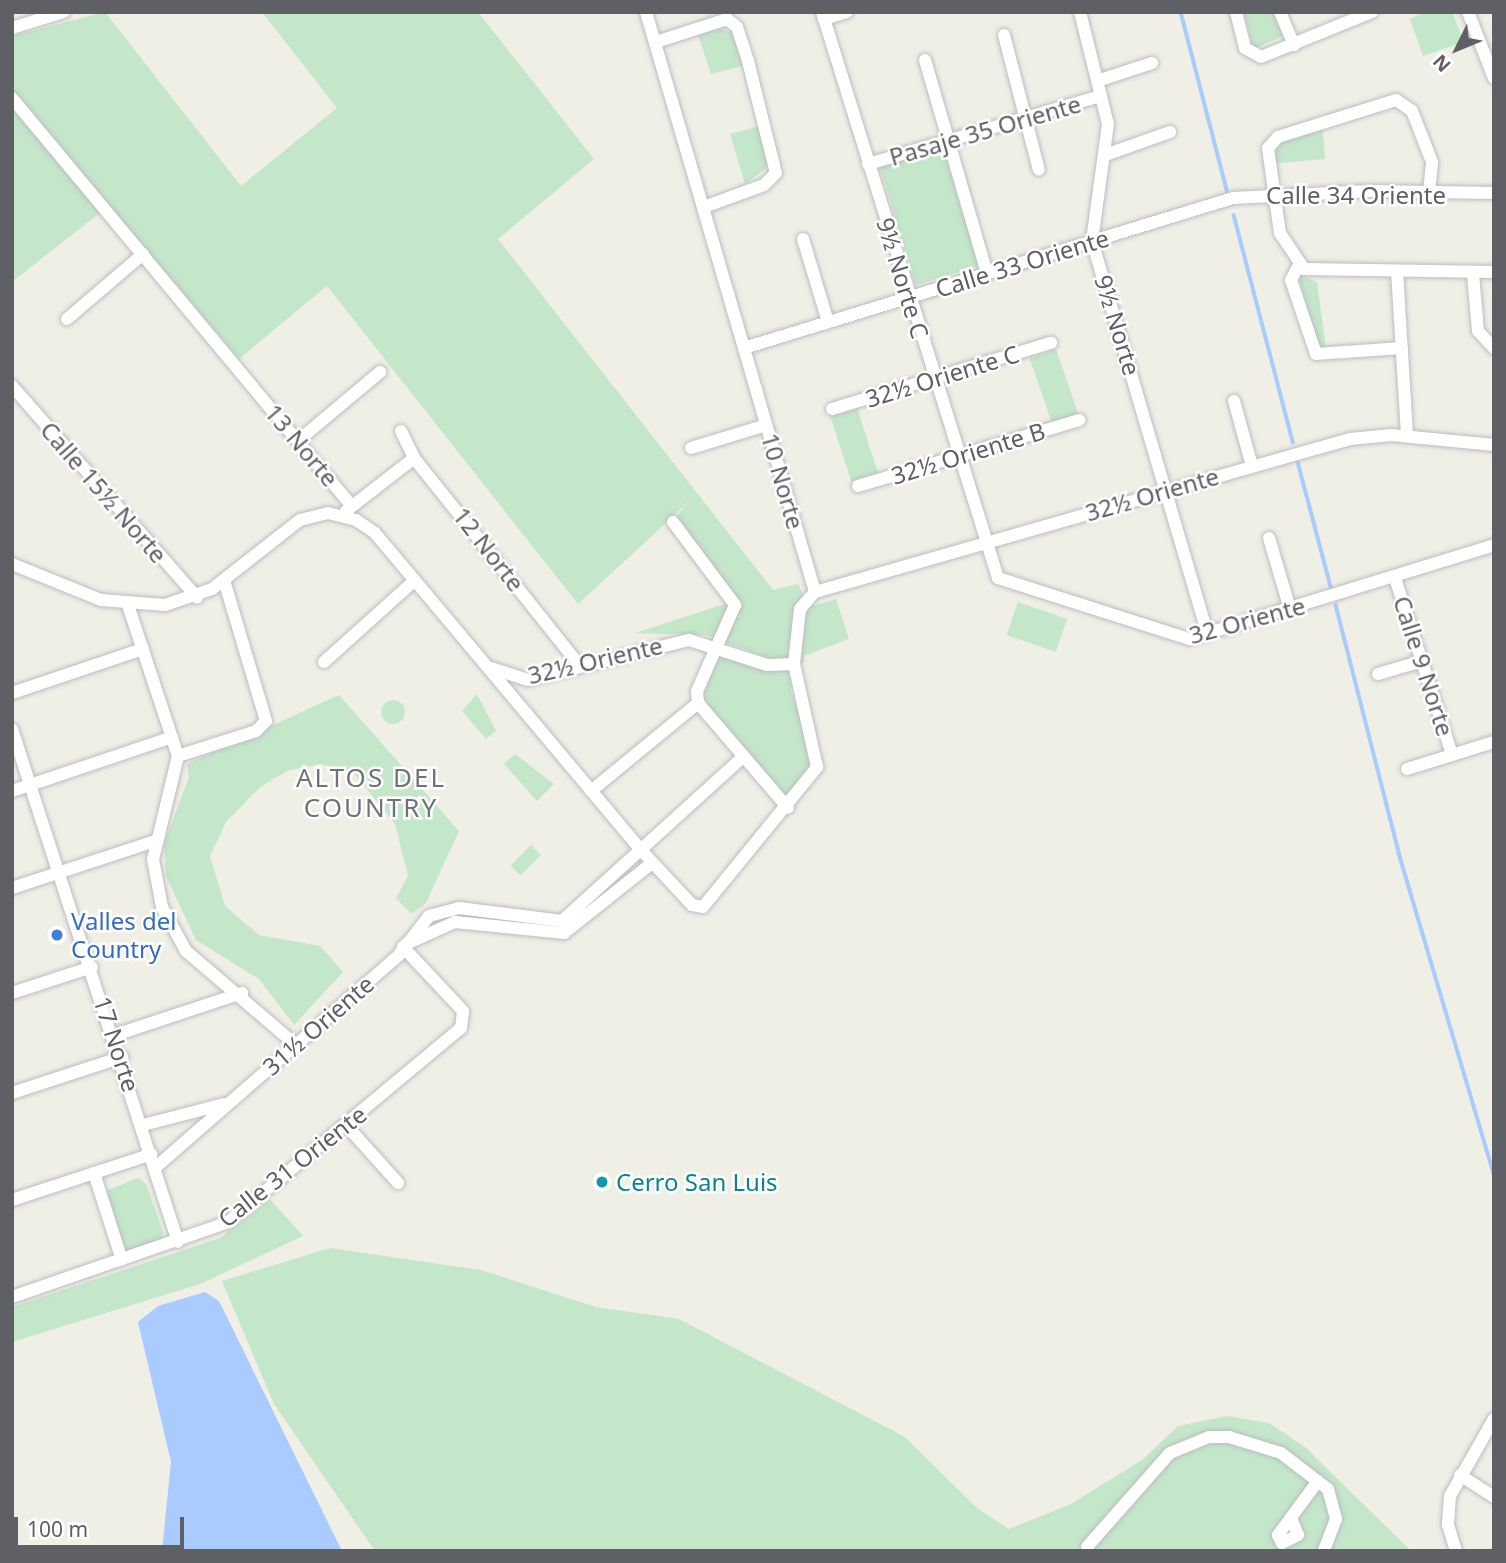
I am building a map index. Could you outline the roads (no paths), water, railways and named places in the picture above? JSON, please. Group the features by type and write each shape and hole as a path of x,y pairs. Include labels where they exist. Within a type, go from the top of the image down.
{"street":[{"path":"12,28 64,12"},
{"name":"10 Norte","path":"646,12 815,592"},
{"path":"823,16 847,12"},
{"name":"9½ Norte","path":"1080,12 1101,96 1108,154 1092,241 1168,489 1208,634"},
{"path":"1236,12 1251,56 1294,45 1372,12"},
{"path":"1280,12 1294,45"},
{"path":"1468,12 1494,78"},
{"name":"9½ Norte C","path":"823,16 984,543"},
{"path":"656,42 718,18 732,21 777,164 771,179 704,207"},
{"path":"1004,35 1040,170"},
{"path":"925,60 986,274"},
{"name":"Pasaje 35 Oriente","path":"1097,80 1152,63"},
{"name":"Pasaje 35 Oriente","path":"868,164 1101,96"},
{"name":"13 Norte","path":"12,98 299,440 347,510 375,533 639,849 698,907 709,904 788,808"},
{"path":"1429,192 1432,162 1412,111 1396,100 1272,142 1273,193 1284,242 1299,265 1316,273 1494,272"},
{"path":"1108,154 1170,132"},
{"name":"Calle 34 Oriente","path":"1219,202 1273,193 1494,193"},
{"name":"Calle 33 Oriente","path":"744,348 1219,202"},
{"path":"803,239 828,323"},
{"path":"67,319 143,254"},
{"path":"1299,265 1292,286 1316,354 1402,348"},
{"path":"1396,271 1406,436"},
{"path":"1473,274 1477,327 1491,347"},
{"name":"32½ Oriente C","path":"832,409 1051,343"},
{"path":"299,440 380,372"},
{"name":"Calle 15½ Norte","path":"12,386 197,597"},
{"path":"1234,401 1252,466"},
{"name":"32½ Oriente B","path":"858,486 1079,420"},
{"path":"691,448 766,425"},
{"name":"12 Norte","path":"401,431 414,458 580,666"},
{"name":"32½ Oriente","path":"815,592 1350,439 1406,436 1494,445"},
{"path":"12,564 59,587 128,605 197,597 223,580 293,524 316,514 347,510 414,458"},
{"path":"673,522 734,605 718,647 696,691 698,703 788,808 813,777 819,756 794,664 800,609 815,592"},
{"path":"1269,538 1290,609"},
{"name":"32 Oriente","path":"984,543 995,575 1008,584 1178,639 1208,634 1494,545"},
{"name":"Calle 9 Norte","path":"1395,578 1452,755"},
{"path":"178,757 264,724 266,710 223,580"},
{"path":"324,663 415,580"},
{"path":"128,605 178,757 155,841 153,870 170,927 196,960 242,993 295,1044"},
{"name":"32½ Oriente","path":"481,659 528,680 663,642 718,647 767,666 794,664"},
{"path":"12,693 142,649"},
{"path":"1378,674 1422,661"},
{"path":"591,791 698,703"},
{"name":"17 Norte","path":"12,729 115,1035 178,1242"},
{"path":"12,791 172,737"},
{"path":"1407,769 1494,742"},
{"path":"559,928 639,849 743,757"},
{"path":"12,888 155,841"},
{"path":"559,928 580,925 652,863"},
{"name":"31½ Oriente","path":"156,1167 404,945 429,916 451,908 559,928"},
{"name":"Calle 31 Oriente","path":"12,1297 178,1242 241,1213 466,1020 404,945"},
{"path":"12,993 92,967"},
{"path":"115,1035 242,993"},
{"path":"12,1094 122,1057"},
{"name":"31½ Oriente","path":"143,1125 227,1102"},
{"path":"346,1125 398,1183"},
{"path":"12,1200 152,1154"},
{"path":"94,1173 122,1261"},
{"path":"1456,1551 1450,1536 1447,1511 1460,1475 1494,1419"},
{"path":"1087,1547 1170,1453 1209,1437 1256,1442 1318,1481 1337,1506 1324,1551"},
{"path":"1460,1475 1494,1497"},
{"path":"1291,1518 1318,1481"}],"water":[{"path":"205,1292 219,1301 342,1551 162,1551 171,1462 138,1322 158,1306"}],"waterway":[{"path":"1181,12 1229,197"},
{"path":"1234,215 1293,442"},
{"path":"1298,462 1331,587"},
{"path":"1336,605 1399,853 1494,1174"}],"place":[{"name":"Valles del Country","path":"57,935"},
{"name":"Cerro San Luis","path":"602,1182"}],"district":[{"name":"ALTOS DEL COUNTRY","path":"371,793"}]}
